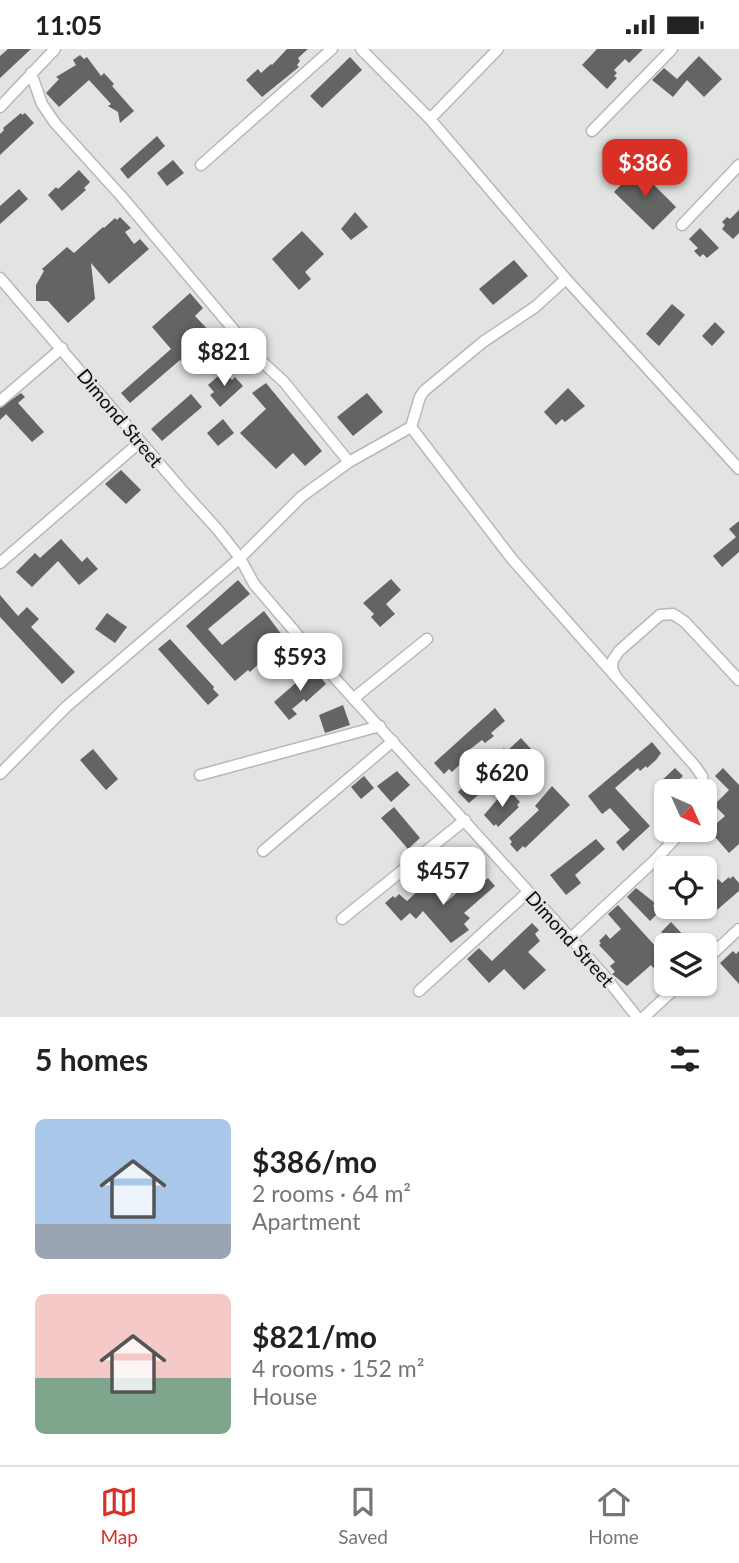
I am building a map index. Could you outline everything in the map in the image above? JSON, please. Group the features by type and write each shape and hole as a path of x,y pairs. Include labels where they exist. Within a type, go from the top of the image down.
{"street":[{"path":"0,107 55,49"},
{"path":"201,165 332,49"},
{"path":"361,49 429,119 566,279 739,469"},
{"path":"429,119 498,49"},
{"path":"592,131 672,49"},
{"path":"32,73 42,104 55,123 130,205 255,355 284,382 349,462"},
{"path":"682,225 739,165"},
{"name":"Dimond Street","path":"0,278 218,530 240,558 254,584 332,675 571,938 636,1017"},
{"path":"0,774 72,702 240,558 295,503 349,462 411,427 424,391 483,342 535,307 566,279"},
{"path":"0,401 62,348"},
{"path":"411,427 512,559 695,766 702,779"},
{"path":"0,563 140,442"},
{"path":"616,677 612,669 613,660 619,652 660,615 673,614 685,622 739,680"},
{"path":"354,698 427,639"},
{"path":"200,775 380,726"},
{"path":"262,851 393,741"},
{"path":"342,919 465,820"},
{"path":"571,938 672,842"},
{"path":"419,991 528,892"},
{"path":"717,950 739,929"},
{"path":"644,1017 667,996"}],"building":[{"path":"8,49 31,49 0,78 0,56"},
{"path":"287,49 308,49 298,58 299,67 262,97 246,80 258,69 261,73 272,65"},
{"path":"597,49 643,49 629,63 625,59 614,70 617,73 614,76 617,78 607,89 582,65"},
{"path":"80,55 84,59 87,57 101,76 104,73 134,111 120,123 118,112 108,106 111,104 89,80 59,107 46,93 59,79 56,77 76,65 73,60"},
{"path":"699,56 722,79 704,97 687,80 673,97 652,80 664,68 677,79"},
{"path":"350,57 362,70 322,108 310,96"},
{"path":"21,113 25,113 34,123 0,155 0,134 3,128"},
{"path":"157,136 165,146 128,179 120,169"},
{"path":"173,160 184,173 167,186 157,173"},
{"path":"637,168 676,207 653,230 614,192"},
{"path":"79,170 90,182 84,188 86,190 62,211 48,195"},
{"path":"19,189 28,199 0,224 0,206"},
{"path":"739,210 739,233 733,239 722,229 725,225 722,222 727,217 730,219"},
{"path":"355,212 368,227 351,240 341,229"},
{"path":"120,217 131,228 125,232 134,244 140,239 149,249 109,284 91,263 95,299 68,323 48,301 36,301 36,285 44,271 42,269 67,247 74,253 103,227"},
{"path":"700,228 719,248 707,258 703,254 700,257 694,251 698,248 689,239"},
{"path":"302,231 324,254 305,272 311,279 299,290 272,259"},
{"path":"514,260 528,276 493,305 479,289"},
{"path":"190,293 203,308 195,316 214,336 183,363 180,360 130,403 121,393 171,349 152,327"},
{"path":"672,304 685,315 659,346 646,334"},
{"path":"715,322 725,332 712,346 702,336"},
{"path":"224,371 232,380 235,377 243,386 220,407 210,395 214,392 208,385"},
{"path":"266,383 322,451 305,466 293,453 276,469 240,433 266,409 252,393"},
{"path":"568,388 585,406 565,422 562,419 556,425 544,412"},
{"path":"21,393 25,397 18,403 44,432 32,442 6,414 0,420 0,408"},
{"path":"367,393 383,412 353,436 337,417"},
{"path":"191,394 202,407 162,441 151,429"},
{"path":"223,419 234,433 218,446 207,433"},
{"path":"121,470 141,490 126,504 105,484"},
{"path":"739,521 739,552 722,567 713,556 736,537 729,529"},
{"path":"61,539 82,562 87,557 98,569 79,585 58,561 32,587 16,572 35,553 40,558"},
{"path":"391,579 401,590 386,604 395,614 380,627 371,617 374,614 363,603"},
{"path":"238,580 250,594 208,629 222,645 264,611 285,639 250,672 248,670 235,681 186,626"},
{"path":"0,595 18,616 27,607 39,619 31,627 75,672 62,684 0,617"},
{"path":"107,613 127,627 115,643 95,629"},
{"path":"170,639 219,695 208,705 158,649"},
{"path":"313,668 326,684 306,702 304,699 292,709 297,714 289,720 274,702"},
{"path":"343,705 350,725 325,733 319,715"},
{"path":"495,708 505,721 491,733 494,736 485,743 482,740 469,750 472,753 452,772 449,769 444,774 434,763"},
{"path":"521,738 531,749 469,803 458,792 463,784 504,748 507,751"},
{"path":"652,742 661,753 656,760 647,768 646,766 640,771 638,768 615,788 650,826 623,851 616,842 630,830 610,808 602,814 588,796"},
{"path":"93,749 118,779 106,790 80,760"},
{"path":"675,768 683,776 680,779 663,779"},
{"path":"723,768 739,785 739,844 729,853 718,840 718,822 725,816 718,809 718,801 729,790 715,776"},
{"path":"397,771 410,785 391,802 377,786"},
{"path":"364,776 374,788 361,799 351,787"},
{"path":"552,786 570,805 525,848 523,846 517,852 510,844 512,842 509,838 539,810 535,806"},
{"path":"510,791 520,802 517,805 519,807 498,827 496,824 494,826 484,815 501,795 503,797"},
{"path":"394,807 420,838 408,849 381,818"},
{"path":"596,839 605,849 575,875 581,883 566,895 550,875"},
{"path":"478,875 484,881 488,878 495,886 464,913 470,918 464,924 469,930 451,943 423,911 416,919 410,913 401,921 385,903 399,894 407,901 423,886 426,890 430,886 445,903"},
{"path":"733,876 739,883 739,891 717,910 717,880 722,883 729,877 730,879"},
{"path":"636,888 654,902 654,917 650,921 627,897"},
{"path":"618,905 654,945 654,969 651,965 627,986 612,974 615,972 610,966 615,962 599,945 599,941 606,934 610,939 621,929 608,914"},
{"path":"671,922 681,933 662,933"},
{"path":"532,923 539,930 535,934 540,941 528,952 546,970 524,990 504,969 489,983 467,959 479,948 492,961"},
{"path":"733,951 736,954 739,951 739,984 720,963"}]}
